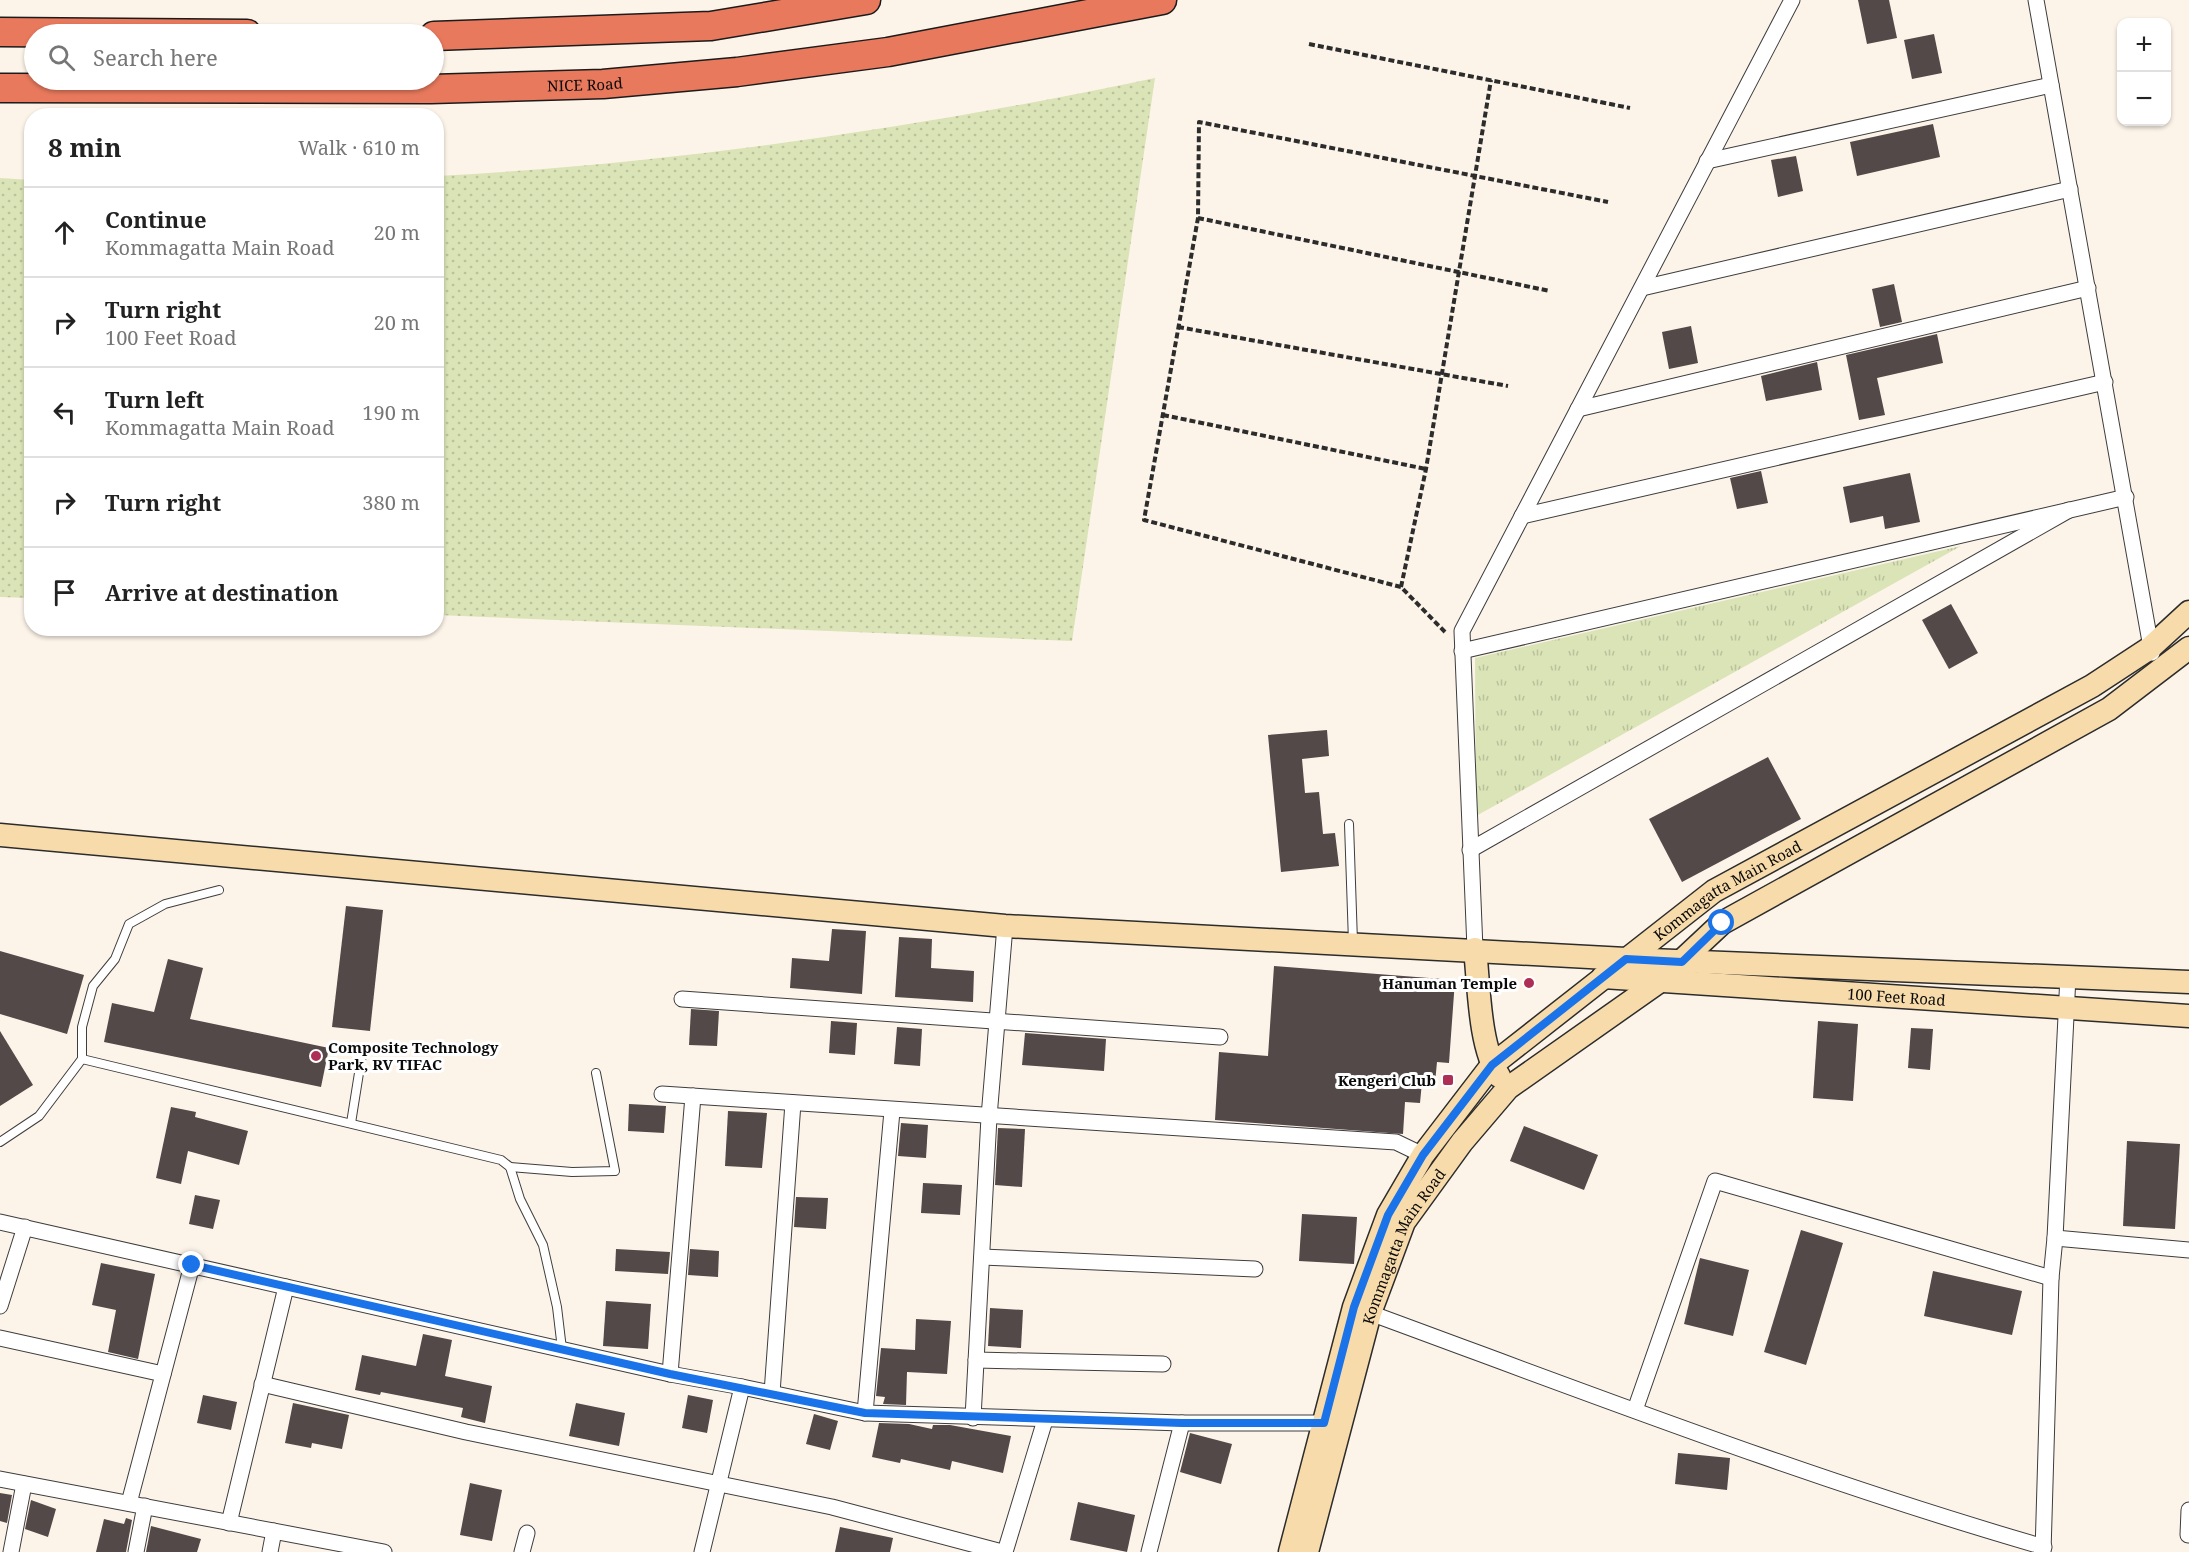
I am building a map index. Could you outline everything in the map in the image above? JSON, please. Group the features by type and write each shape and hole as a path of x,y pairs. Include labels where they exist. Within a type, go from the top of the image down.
{"highway":[{"path":"444,36 711,26 866,0"},
{"name":"NICE Road","path":"444,88 603,84 737,72 888,52 1162,0"},
{"path":"0,32 24,32"},
{"name":"NICE Road","path":"0,88 24,88"}],"main road":[{"name":"Kommagatta Main Road","path":"1290,1552 1354,1307 1388,1215 1423,1155 1492,1065 1714,891 2092,686 2184,627"},
{"name":"Kommagatta Main Road","path":"1307,1552 1370,1313 1404,1222 1462,1142 1508,1088 1660,981 1722,923 2109,710 2189,648"},
{"name":"100 Feet Road","path":"1,837 1005,926 1353,945 1475,949 1682,962 2189,982"},
{"path":"1475,949 1481,1008 1492,1065 1508,1088"},
{"name":"100 Feet Road","path":"1603,977 2189,1016"}],"street":[{"path":"1475,949 1462,631 1792,0"},
{"path":"2036,0 2126,497 2150,648 2158,674"},
{"path":"1707,161 2051,85"},
{"path":"1642,288 2070,189"},
{"path":"1578,409 2088,288"},
{"path":"1522,516 2105,382"},
{"path":"1462,651 2126,497"},
{"path":"1470,850 2069,510"},
{"path":"973,1418 990,1117 1005,926"},
{"path":"1370,1313 1635,1410 2043,1550 2051,1278 2068,976"},
{"path":"682,999 1220,1037"},
{"path":"662,1094 892,1111 1396,1142 1423,1155"},
{"path":"670,1374 693,1096"},
{"path":"772,1394 793,1103"},
{"path":"865,1413 892,1111"},
{"path":"1635,1410 1715,1181 2051,1278"},
{"path":"0,1222 670,1374 865,1413 1182,1423 1324,1423"},
{"path":"0,1306 25,1227"},
{"path":"2055,1238 2189,1250"},
{"path":"982,1257 1255,1269"},
{"path":"129,1503 192,1265"},
{"path":"229,1522 286,1287"},
{"path":"0,1338 163,1374"},
{"path":"976,1360 1163,1364"},
{"path":"262,1384 466,1432 832,1507 1003,1552 1045,1420"},
{"path":"702,1552 742,1387"},
{"path":"1149,1552 1182,1423"},
{"path":"0,1479 384,1552"},
{"path":"11,1552 24,1484"},
{"path":"136,1552 145,1506"},
{"path":"2188,1536 2189,1510"},
{"path":"270,1552 274,1531"},
{"path":"522,1552 527,1533"}],"lane":[{"path":"1349,824 1353,945"},
{"path":"0,1142 39,1116 82,1059 82,1027 93,986 115,959 129,924 165,904 219,890"},
{"path":"351,1123 363,1048"},
{"path":"82,1059 501,1160 510,1167 572,1172 615,1171 596,1073"},
{"path":"510,1167 520,1199 543,1245 557,1307 562,1349"}],"path":[{"path":"1309,44 1630,108"},
{"path":"1401,587 1426,469 1491,80"},
{"path":"1462,651 1401,587 1144,520 1198,218 1199,122 1608,202"},
{"path":"1198,218 1550,291"},
{"path":"1178,327 1508,386"},
{"path":"1163,415 1426,469"}],"green space":[{"path":"1155,78 1072,641 444,615 444,176 618,162 798,141 887,128"},
{"path":"0,178 24,180 24,598 0,597"},
{"path":"1961,546 1476,816 1475,658"}],"building":[{"path":"1858,0 1889,0 1897,38 1867,44"},
{"path":"1934,34 1942,73 1912,79 1904,40"},
{"path":"1933,124 1940,157 1857,176 1850,142"},
{"path":"1796,156 1803,191 1778,197 1771,160"},
{"path":"1894,284 1902,322 1880,327 1872,289"},
{"path":"1691,326 1698,363 1669,369 1662,332"},
{"path":"1937,334 1943,363 1877,378 1885,415 1859,420 1846,355"},
{"path":"1817,362 1822,390 1766,401 1761,376"},
{"path":"1761,471 1768,503 1737,509 1730,478"},
{"path":"1910,473 1920,522 1885,529 1883,516 1850,523 1843,487"},
{"path":"1951,604 1978,653 1949,669 1922,620"},
{"path":"1327,730 1329,756 1302,759 1305,793 1319,792 1323,834 1335,833 1339,866 1281,872 1268,735"},
{"path":"1768,757 1801,819 1682,882 1649,819"},
{"path":"346,906 383,910 370,1031 332,1027"},
{"path":"832,929 866,931 862,994 790,988 792,958 829,961"},
{"path":"899,937 932,939 931,968 974,971 973,1002 895,997"},
{"path":"0,951 84,975 67,1034 0,1014"},
{"path":"168,959 203,968 190,1019 329,1048 321,1087 104,1042 112,1003 154,1012"},
{"path":"1274,966 1455,980 1449,1063 1437,1062 1435,1083 1422,1082 1420,1103 1405,1102 1403,1134 1215,1120 1219,1052 1268,1056"},
{"path":"691,1009 719,1011 717,1046 689,1045"},
{"path":"831,1021 857,1023 855,1055 829,1053"},
{"path":"1818,1021 1858,1024 1853,1101 1813,1098"},
{"path":"897,1027 922,1029 920,1066 894,1064"},
{"path":"1911,1028 1933,1029 1930,1070 1908,1068"},
{"path":"0,1031 33,1085 0,1106"},
{"path":"1025,1033 1106,1039 1104,1071 1022,1065"},
{"path":"629,1104 666,1106 664,1133 628,1131"},
{"path":"171,1107 196,1112 195,1117 248,1131 239,1165 188,1151 181,1184 156,1178"},
{"path":"728,1111 767,1113 762,1168 725,1166"},
{"path":"901,1123 928,1125 926,1158 898,1156"},
{"path":"1524,1126 1598,1155 1584,1190 1510,1161"},
{"path":"998,1128 1025,1129 1022,1187 995,1185"},
{"path":"2127,1141 2180,1144 2175,1229 2123,1226"},
{"path":"923,1183 962,1185 960,1215 921,1213"},
{"path":"195,1195 220,1200 213,1229 189,1224"},
{"path":"796,1197 828,1198 826,1229 794,1227"},
{"path":"1302,1214 1357,1217 1354,1264 1299,1261"},
{"path":"1801,1230 1843,1243 1806,1365 1764,1352"},
{"path":"616,1249 670,1252 668,1274 615,1271"},
{"path":"690,1249 719,1251 718,1277 688,1275"},
{"path":"1700,1258 1749,1270 1733,1336 1684,1324"},
{"path":"101,1263 155,1274 138,1359 108,1352 116,1310 92,1305"},
{"path":"1933,1271 2022,1291 2012,1335 1924,1316"},
{"path":"606,1301 651,1304 648,1349 603,1346"},
{"path":"990,1308 1023,1310 1021,1348 988,1346"},
{"path":"916,1319 951,1321 947,1374 907,1372 906,1405 883,1404 885,1397 876,1396 881,1348 915,1350"},
{"path":"423,1334 452,1340 445,1376 492,1386 485,1423 461,1417 463,1408 381,1392 380,1395 355,1390 362,1355 416,1366"},
{"path":"203,1395 237,1402 231,1430 197,1423"},
{"path":"688,1395 713,1400 707,1433 682,1428"},
{"path":"293,1403 349,1415 342,1449 312,1443 311,1448 285,1443"},
{"path":"576,1403 625,1413 619,1446 569,1436"},
{"path":"814,1414 838,1421 830,1450 806,1444"},
{"path":"879,1423 909,1424 932,1429 933,1425 950,1425 1011,1436 1003,1473 952,1461 950,1470 901,1459 900,1463 872,1457"},
{"path":"1190,1433 1232,1444 1221,1484 1180,1472"},
{"path":"1678,1453 1730,1458 1727,1490 1675,1484"},
{"path":"470,1483 502,1490 492,1541 460,1535"},
{"path":"0,1493 12,1495 7,1523 0,1521"},
{"path":"31,1500 56,1509 48,1537 25,1529"},
{"path":"1078,1502 1135,1515 1127,1552 1070,1540"},
{"path":"126,1518 132,1520 126,1552 96,1552 104,1519 124,1524"},
{"path":"151,1526 201,1539 197,1552 146,1552"},
{"path":"840,1527 893,1538 890,1552 835,1552"}],"place":[{"name":"Hanuman Temple","path":"1529,983"},
{"name":"Composite Technology Park, RV TIFAC","path":"316,1056"},
{"name":"Kengeri Club","path":"1448,1080"}],"route":[{"path":"192,1265 670,1374 865,1413 1182,1423 1324,1423 1354,1307 1388,1215 1423,1155 1492,1065 1626,959 1682,962 1722,923"}]}
